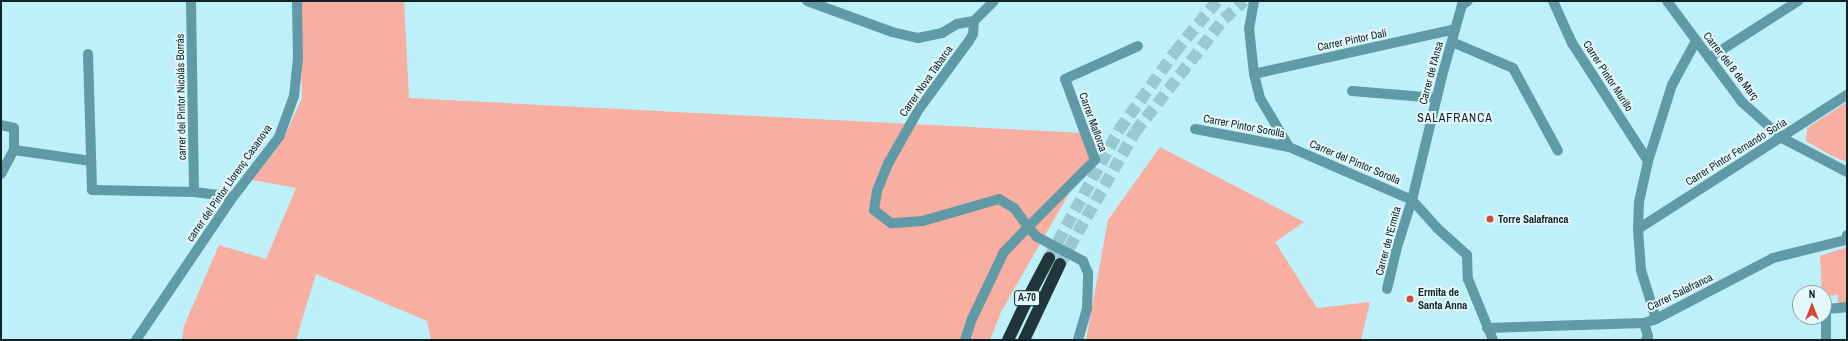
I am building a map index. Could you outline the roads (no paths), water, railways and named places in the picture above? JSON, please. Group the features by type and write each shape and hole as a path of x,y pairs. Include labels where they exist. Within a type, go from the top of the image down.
{"highway":[{"name":"A-70","path":"1008,340 1029,296 1055,261 1024,340"}],"street":[{"name":"carrer del Pintor Nicolás Borrás","path":"191,1 194,192"},
{"name":"carrer del Pintor Llorenç Casanova","path":"136,340 232,197 279,137 294,96 298,60 297,1"},
{"path":"807,1 892,32 918,38 942,34 957,24 974,21 994,1"},
{"path":"1254,1 1249,28 1254,74 1260,98 1289,147"},
{"name":"Carrer de l'Ansa","path":"1412,200 1462,5 1468,1"},
{"name":"Carrer Pintor Murillo","path":"1553,1 1572,43 1648,161"},
{"name":"Carrer del 8 de Març","path":"1667,1 1742,102 1782,138 1847,172"},
{"path":"1708,58 1798,1"},
{"name":"Carrer Nova Tabarca","path":"974,21 973,34 969,41 919,109 888,162 878,191 874,210 890,223 923,221 999,199 1014,208 1028,227"},
{"name":"Carrer Pintor Dalí","path":"1254,74 1455,30"},
{"path":"1656,319 1641,270 1638,229 1639,202 1648,161 1672,85 1696,41"},
{"path":"1452,42 1513,68 1558,151"},
{"name":"Carrer Mallorca","path":"1028,227 1095,160 1065,80 1138,46"},
{"path":"88,54 92,190 194,192 232,197"},
{"path":"1352,91 1437,98"},
{"name":"Carrer Pintor Fernando Soria","path":"1638,229 1847,95"},
{"path":"1,125 14,128 14,150 1,174"},
{"name":"Carrer Pintor Sorolla","path":"1195,129 1289,147"},
{"name":"Carrer del Pintor Sorolla","path":"1289,147 1412,200"},
{"path":"14,150 91,161"},
{"path":"1412,200 1437,228 1467,255 1468,279 1493,340"},
{"name":"Carrer de l'Ermita","path":"1387,289 1397,247 1412,200"},
{"path":"965,340 972,319 1004,252 1028,227 1037,237 1083,261 1088,273 1087,308 1078,340"},
{"name":"Carrer Salafranca","path":"1487,328 1644,323 1656,319 1774,258 1846,240 1847,235"},
{"path":"1826,340 1826,309 1847,307"},
{"path":"1644,323 1648,336 1646,340"}],"tunnel":[{"path":"1049,258 1119,130 1175,52 1217,1"},
{"path":"1060,264 1135,132 1224,19 1244,1"}],"place":[{"name":"Torre Salafranca","path":"1490,219"},
{"name":"Ermita de Santa Anna","path":"1410,299"}],"district":[{"name":"SALAFRANCA","path":"1455,119"}]}
